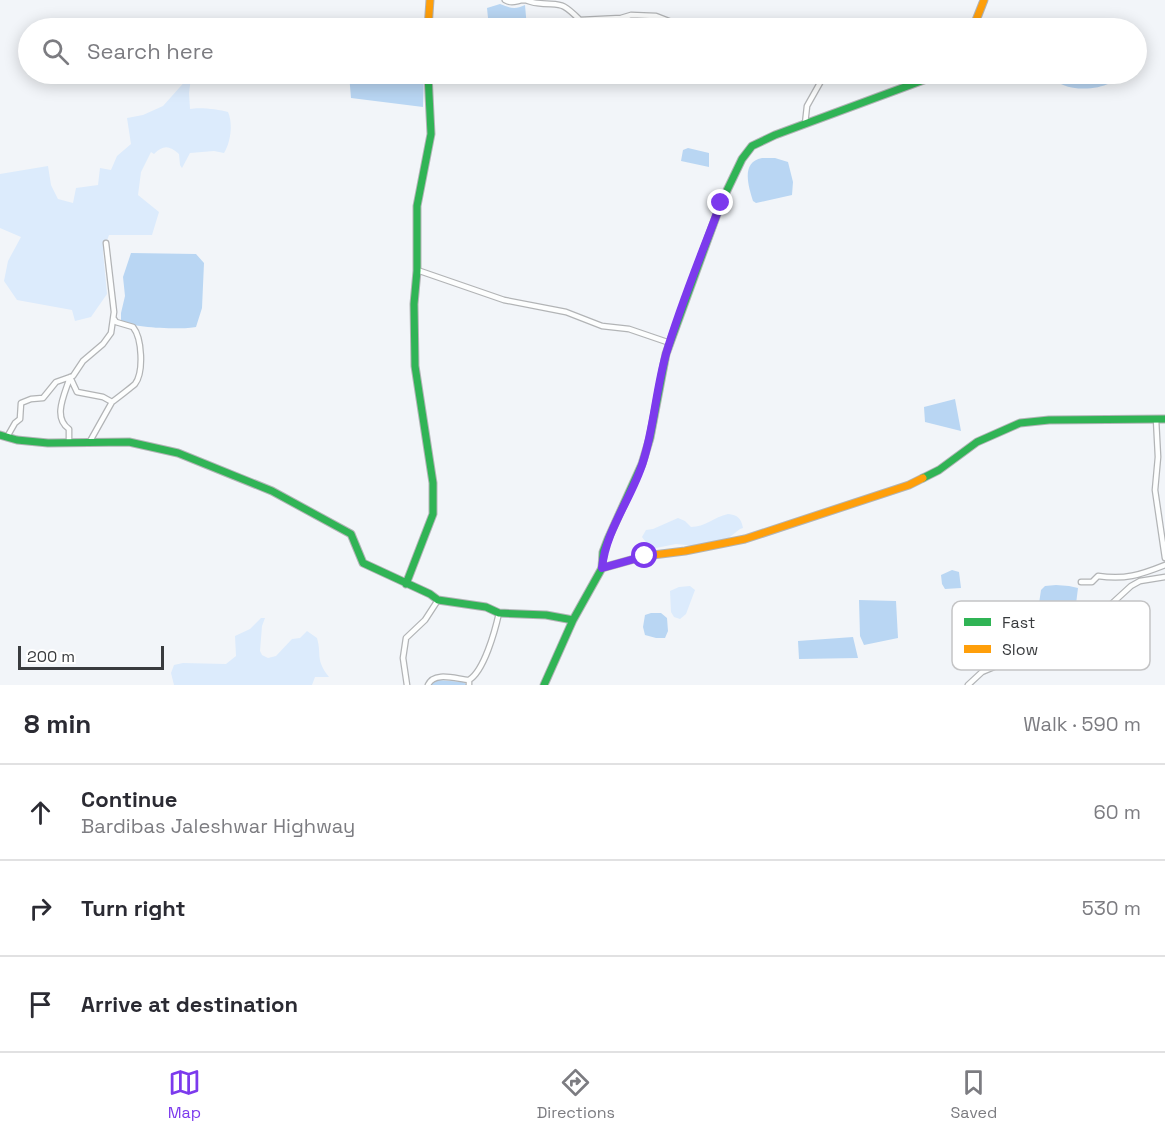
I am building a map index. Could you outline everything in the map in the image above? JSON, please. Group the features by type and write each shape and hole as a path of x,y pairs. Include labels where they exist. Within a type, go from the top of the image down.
{"main road":[{"path":"429,18 430,0"},
{"path":"978,18 984,0"},
{"path":"405,584 433,514 433,483 415,366 414,304 417,270 417,206 430,134 428,84"},
{"path":"544,685 573,620 602,568 603,552 608,539 642,465 650,438 666,354 721,203 742,159 752,146 775,135 913,84"},
{"path":"602,568 645,556 745,539 909,485 939,470 978,442 1020,423 1049,420 1165,419"},
{"path":"4,436 17,440 69,443 129,442 178,453 272,491 351,534 363,563 430,594 438,600 486,607 499,614 546,615 573,620"}],"street":[{"path":"505,0 510,3 521,0 557,3 570,10 578,18"},
{"path":"621,18 630,15 661,18"},
{"path":"805,124 807,106 819,84"},
{"path":"4,436 20,419 21,403 43,398 57,382 73,376 83,361 108,338 114,319 106,243"},
{"path":"417,270 496,298 566,312 602,326 629,329 670,344"},
{"path":"89,443 112,402 136,382 141,343 133,327 116,322 114,319"},
{"path":"70,377 77,392 104,397 112,402"},
{"path":"69,443 69,429 63,424 59,415 70,377"},
{"path":"1156,419 1158,457 1155,490 1165,558"},
{"path":"1081,582 1092,582 1098,576 1108,578 1137,576 1165,566"},
{"path":"1115,601 1131,586 1165,577"},
{"path":"407,685 403,658 406,638 424,620 438,600"},
{"path":"428,685 430,679 436,677 469,683 476,676 495,632 499,614"},
{"path":"968,685 987,670"}],"shaded area":[{"path":"183,84 190,84 190,109 228,112 230,132 224,153 214,151 190,153 182,168 179,154 172,149 166,147 154,154 151,152 141,172 138,195 159,212 152,235 109,235 103,252 107,294 91,317 75,321 72,310 17,300 4,281 8,261 21,237 0,228 0,174 48,166 51,185 58,199 73,203 76,188 98,185 100,168 111,170 117,156 131,144 127,118 143,115 163,106"},
{"path":"728,514 738,518 743,528 726,540 696,546 676,544 651,549 642,537 646,530 678,518 691,527"},
{"path":"690,586 695,590 686,614 680,619 674,617 671,612 670,591"},
{"path":"261,618 265,618 262,626 260,651 262,655 268,658 276,656 292,639 300,638 307,631 317,638 320,661 329,677 315,677 312,685 174,685 171,673 174,665 183,663 226,664 236,656 235,636 250,629"}],"water":[{"path":"500,4 512,8 525,5 526,18 488,18 487,8"},
{"path":"350,84 424,84 423,107 351,98"},
{"path":"1060,84 1108,84 1086,89"},
{"path":"688,148 709,153 709,167 681,161 683,150"},
{"path":"775,158 788,162 793,182 792,195 756,203 753,201 748,181 749,169 755,160"},
{"path":"131,253 196,254 204,263 202,308 196,327 158,328 121,321 125,296 123,277"},
{"path":"955,399 961,431 925,422 924,407"},
{"path":"952,570 959,572 961,588 945,589 941,575"},
{"path":"1045,586 1078,588 1076,601 1039,601 1041,590"},
{"path":"859,600 896,601 898,638 864,645 860,636"},
{"path":"661,613 667,618 668,631 665,638 645,635 643,627 645,615"},
{"path":"853,637 858,658 799,659 798,641"},
{"path":"438,680 463,682 468,685 430,685"}],"traffic: fast":[{"path":"406,584 433,514 433,483 415,366 414,304 417,271 417,206 431,134 428,84"},
{"path":"544,685 573,620 602,568 603,552 642,464 650,438 666,354 721,203 742,159 752,146 775,135 913,84"},
{"path":"923,478 939,470 977,442 1020,423 1049,420 1165,419"},
{"path":"0,435 17,440 48,443 129,442 178,453 272,491 351,534 363,563 430,594 438,600 486,607 499,613 546,615 573,620"}],"traffic: slow":[{"path":"429,18 430,0"},
{"path":"977,18 984,0"},
{"path":"602,568 645,556 745,539 909,485 923,478"}],"route":[{"path":"645,556 602,568 603,552 608,539 642,465 650,438 666,354 721,203"}]}
